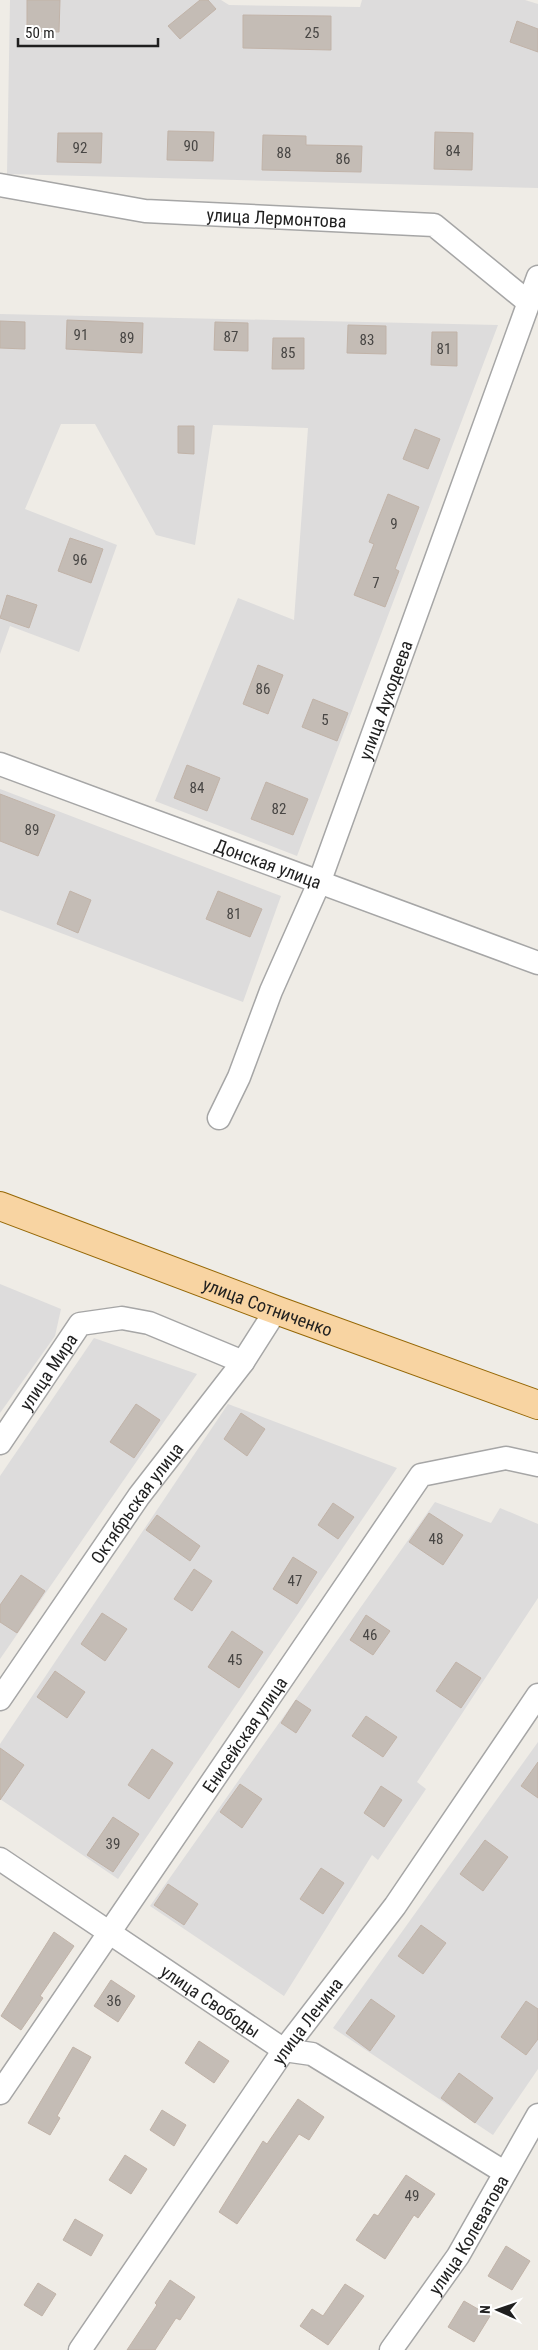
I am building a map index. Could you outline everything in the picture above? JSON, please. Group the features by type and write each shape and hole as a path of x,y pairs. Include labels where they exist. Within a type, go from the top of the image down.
{"main road":[{"name":"улица Сотниченко","path":"0,1206 538,1406"}],"street":[{"name":"улица Лермонтова","path":"0,184 145,211 434,225 528,302"},
{"name":"улица Ауходеева","path":"220,1118 239,1077 272,991 319,883 538,277"},
{"name":"Донская улица","path":"0,764 538,963"},
{"name":"Октябрьская улица","path":"0,1699 139,1496 242,1362 276,1310"},
{"name":"улица Мира","path":"0,1443 80,1324 122,1318 149,1324 242,1362"},
{"name":"Енисейская улица","path":"0,2093 421,1475 506,1458 538,1465"},
{"name":"улица Ленина","path":"80,2350 284,2050 395,1906 538,1695"},
{"name":"улица Свободы","path":"0,1859 284,2050 312,2054 504,2172"},
{"name":"улица Колеватова","path":"391,2350 458,2256 538,2115"}],"shaded area":[{"path":"10,0 221,0 229,5 360,7 362,0 525,0 538,4 538,188 7,174"},
{"path":"0,314 498,325 297,856 155,801 238,598 294,620 308,428 213,425 195,545 156,535 95,424 61,424 25,509 117,545 79,652 10,626 0,654"},
{"path":"0,789 281,896 243,1002 0,910"},
{"path":"0,1284 61,1309 55,1336 0,1413"},
{"path":"94,1338 197,1374 0,1659 0,1476"},
{"path":"228,1404 397,1468 118,1879 0,1799 0,1744"},
{"path":"435,1502 491,1523 500,1508 538,1524 538,1598 417,1782 426,1789 378,1860 372,1855 284,1996 150,1906"},
{"path":"538,1742 538,2069 493,2135 333,2028"}],"building":[{"path":"27,0 60,0 59,32 27,31"},
{"path":"200,0 208,0 216,9 180,39 168,26"},
{"path":"243,15 331,16 331,50 243,48"},
{"path":"517,21 538,29 538,52 510,42"},
{"path":"168,131 214,132 213,161 167,160"},
{"path":"435,132 473,133 472,170 434,169"},
{"path":"58,133 102,133 101,163 57,162"},
{"path":"263,135 306,136 306,145 362,146 361,172 262,170"},
{"path":"67,320 143,323 142,353 66,349"},
{"path":"0,321 25,322 25,349 0,348"},
{"path":"215,322 248,323 248,351 214,350"},
{"path":"348,325 386,326 386,354 347,353"},
{"path":"432,332 457,332 457,366 431,365"},
{"path":"273,338 304,338 304,369 272,369"},
{"path":"178,426 194,426 194,454 178,453"},
{"path":"415,429 440,439 428,469 403,459"},
{"path":"388,494 419,507 395,569 399,571 385,607 354,595 374,544 369,542"},
{"path":"70,538 103,549 91,583 58,571"},
{"path":"7,595 37,605 29,628 0,618"},
{"path":"258,665 283,675 268,714 243,704"},
{"path":"313,699 348,713 337,741 302,727"},
{"path":"187,765 220,778 207,811 174,798"},
{"path":"266,782 308,799 293,835 251,819"},
{"path":"0,794 55,815 38,856 0,841"},
{"path":"70,891 91,900 78,933 57,924"},
{"path":"218,891 262,909 250,937 206,919"},
{"path":"136,1404 160,1420 134,1458 110,1442"},
{"path":"241,1413 265,1429 247,1456 224,1439"},
{"path":"333,1503 354,1517 338,1539 318,1525"},
{"path":"429,1513 463,1535 443,1565 409,1542"},
{"path":"157,1515 200,1546 190,1561 146,1530"},
{"path":"293,1557 317,1572 297,1604 273,1589"},
{"path":"194,1569 212,1581 192,1611 174,1599"},
{"path":"21,1575 45,1591 17,1633 0,1622 0,1605"},
{"path":"102,1613 127,1629 105,1661 81,1644"},
{"path":"366,1615 390,1631 373,1655 350,1640"},
{"path":"232,1631 263,1652 239,1688 208,1667"},
{"path":"456,1662 481,1678 461,1708 436,1691"},
{"path":"55,1671 85,1692 67,1718 37,1697"},
{"path":"296,1700 311,1710 296,1733 281,1723"},
{"path":"366,1716 397,1737 383,1757 352,1736"},
{"path":"0,1748 24,1765 0,1800"},
{"path":"152,1749 173,1763 149,1799 128,1785"},
{"path":"538,1762 538,1798 521,1786"},
{"path":"240,1784 262,1799 242,1828 220,1812"},
{"path":"381,1786 402,1800 384,1827 364,1813"},
{"path":"113,1817 139,1834 113,1872 87,1855"},
{"path":"485,1840 508,1857 483,1891 460,1874"},
{"path":"321,1868 344,1883 323,1914 300,1899"},
{"path":"168,1884 198,1904 184,1925 154,1905"},
{"path":"421,1925 446,1943 423,1974 398,1956"},
{"path":"54,1932 74,1946 40,1996 43,1998 21,2030 1,2016"},
{"path":"111,1980 135,1996 118,2022 94,2006"},
{"path":"371,1999 395,2016 370,2051 346,2033"},
{"path":"526,2001 538,2009 538,2039 526,2055 501,2037"},
{"path":"199,2041 229,2061 214,2083 185,2063"},
{"path":"73,2047 91,2057 57,2116 60,2118 50,2135 28,2123"},
{"path":"459,2073 493,2098 475,2123 441,2098"},
{"path":"298,2099 324,2117 309,2140 299,2134 237,2224 219,2212 263,2141 267,2144"},
{"path":"162,2110 186,2125 174,2146 150,2130"},
{"path":"125,2155 147,2169 131,2194 109,2180"},
{"path":"406,2175 435,2194 418,2218 414,2215 385,2259 356,2240 374,2214 378,2216"},
{"path":"75,2219 103,2235 91,2256 63,2240"},
{"path":"506,2246 530,2261 512,2290 488,2276"},
{"path":"170,2280 195,2297 180,2320 176,2318 155,2350 127,2350 157,2305 155,2303"},
{"path":"38,2283 56,2294 42,2316 24,2305"},
{"path":"345,2284 364,2296 328,2345 300,2326 312,2309 323,2316"},
{"path":"464,2301 490,2316 474,2342 448,2327"}]}
